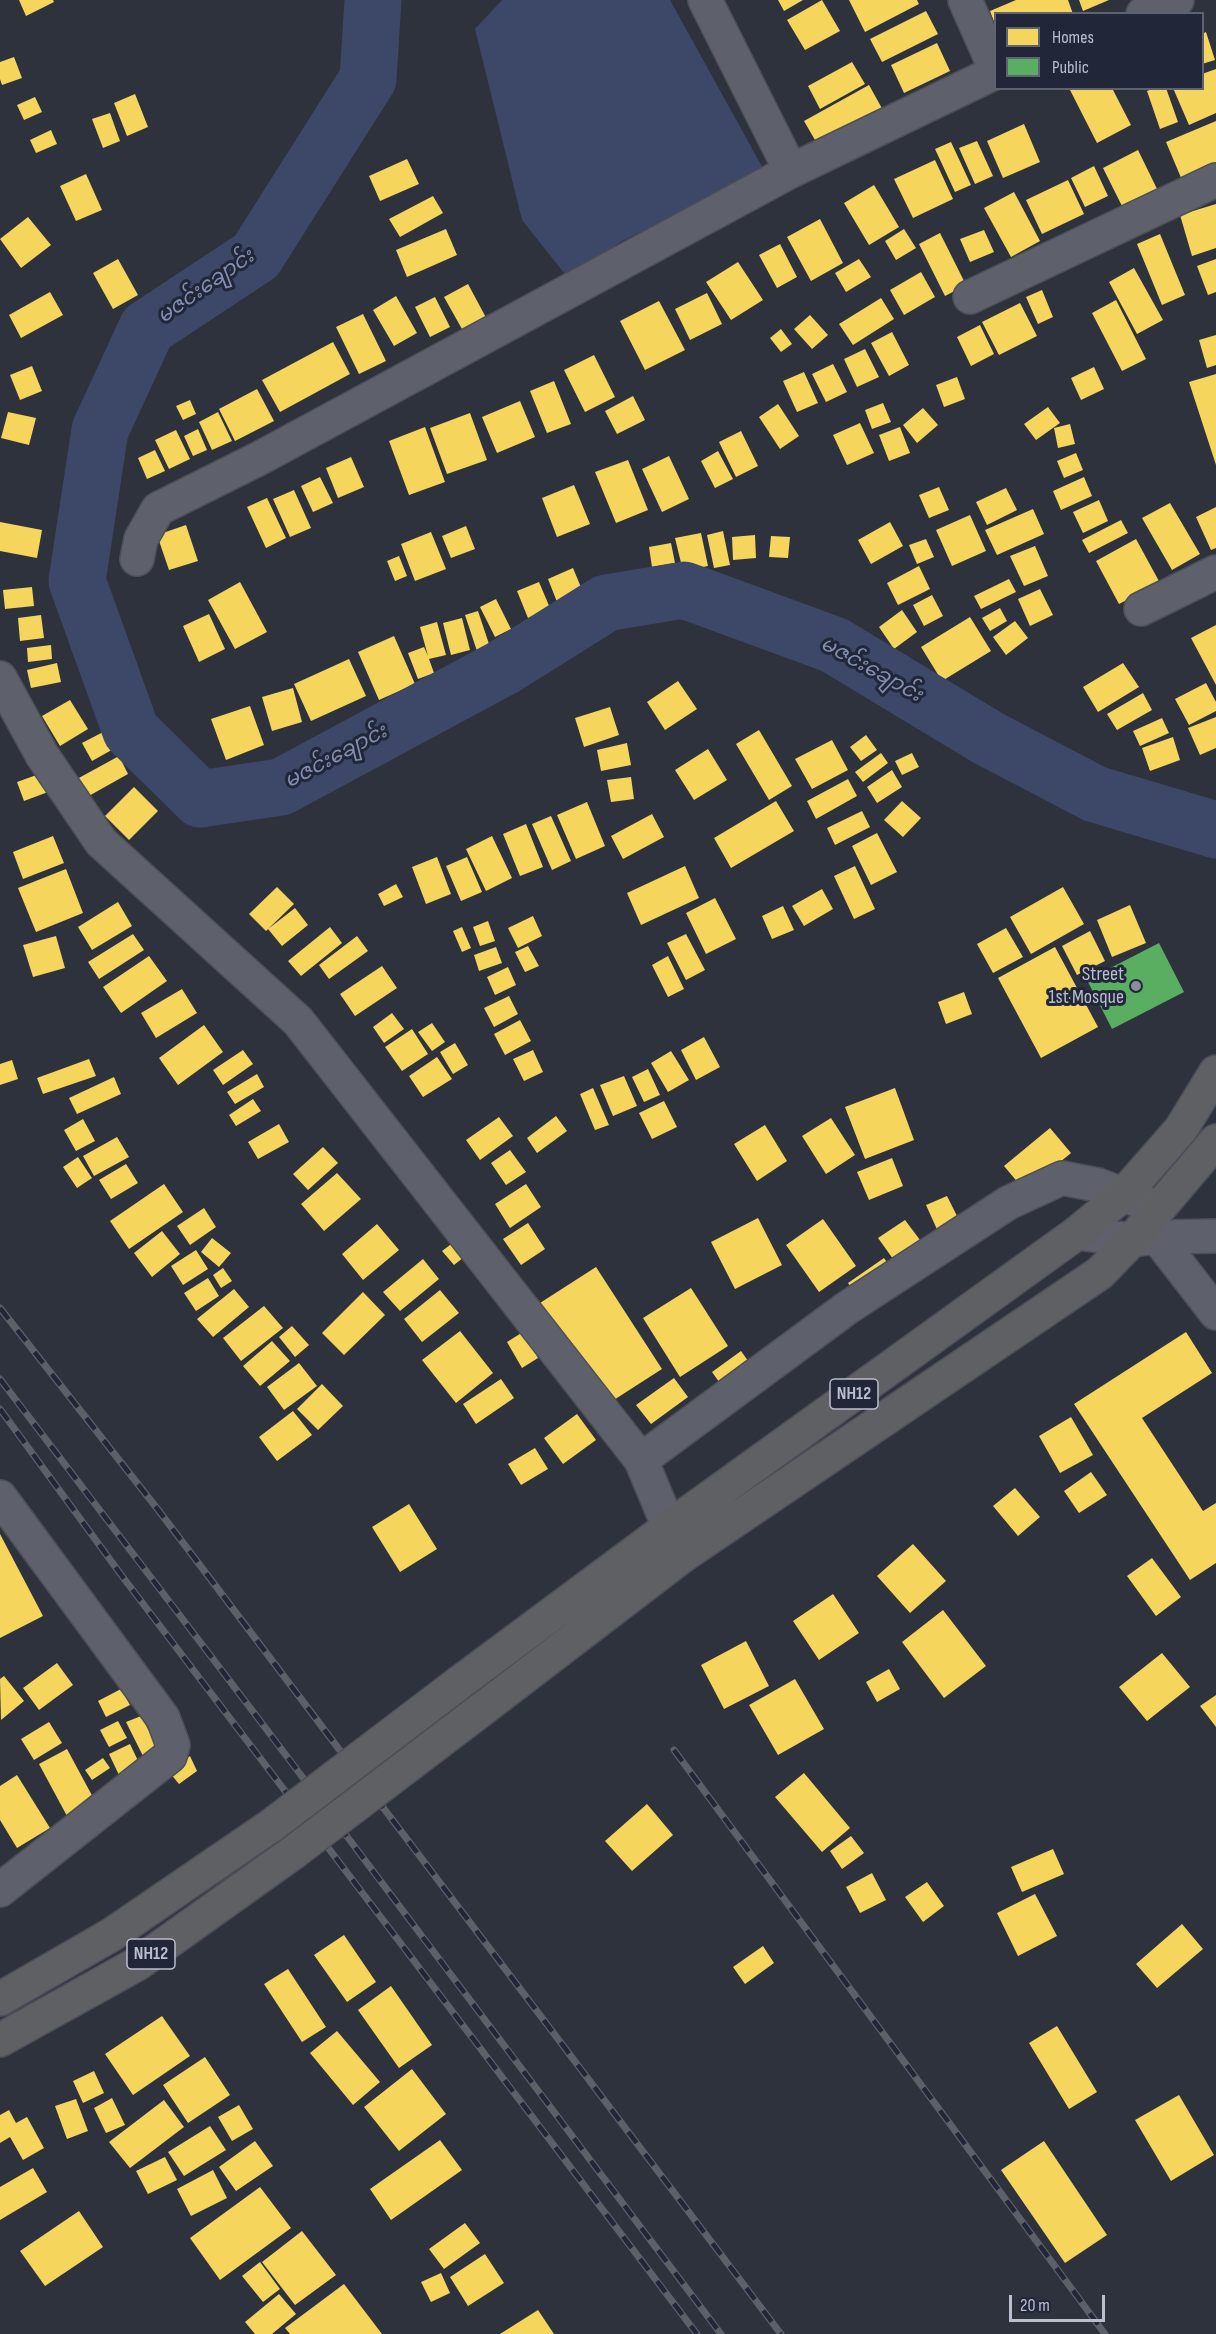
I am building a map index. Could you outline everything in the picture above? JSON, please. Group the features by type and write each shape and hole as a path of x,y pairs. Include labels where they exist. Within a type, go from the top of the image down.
{"highway":[{"name":"NH12","path":"0,1999 111,1935 272,1825 669,1527 1077,1233 1124,1194 1181,1129 1216,1072"},
{"name":"NH12","path":"0,2040 137,1964 294,1852 685,1554 1100,1273 1149,1228 1216,1141"}],"street":[{"path":"705,0 791,171"},
{"path":"965,0 994,66"},
{"path":"1148,12 1177,0"},
{"path":"137,559 141,539 158,509 260,458 791,171 994,72"},
{"path":"970,297 1216,180"},
{"path":"1141,609 1216,573"},
{"path":"0,678 42,755 101,842 298,1021 641,1460 669,1527"},
{"path":"641,1460 848,1308 1008,1203 1062,1178 1098,1185 1124,1194 1216,1313"},
{"path":"1077,1233 1149,1228 1216,1236"},
{"path":"0,1497 163,1718 173,1745 170,1756 0,1890"}],"water":[{"path":"502,0 670,0 765,172 622,241 568,278 522,220 475,29"}],"building: Homes":[{"path":"19,0 53,0 54,2 26,16"},
{"path":"778,0 803,0 784,11"},
{"path":"822,0 840,31 805,50 787,20"},
{"path":"849,0 917,0 919,4 865,32"},
{"path":"1016,0 1068,0 1072,12 994,12 994,22 990,11"},
{"path":"1079,0 1109,0 1083,11"},
{"path":"926,11 938,34 882,62 870,39"},
{"path":"1206,32 1215,60 1204,63 1204,33"},
{"path":"937,43 950,71 904,93 891,65"},
{"path":"14,57 22,78 2,85 0,62"},
{"path":"852,62 865,84 820,109 808,86"},
{"path":"1216,69 1216,113 1189,125 1174,90 1204,90 1204,73"},
{"path":"869,85 884,112 819,147 804,121"},
{"path":"1070,90 1113,90 1131,125 1097,143"},
{"path":"1167,90 1178,122 1160,129 1147,91"},
{"path":"135,94 148,127 127,136 114,103"},
{"path":"35,97 42,112 24,120 17,105"},
{"path":"110,113 120,141 103,148 92,119"},
{"path":"1216,121 1216,165 1182,180 1166,142"},
{"path":"1024,124 1040,162 1003,178 987,141"},
{"path":"51,130 57,144 36,153 30,140"},
{"path":"977,141 993,176 975,184 959,148"},
{"path":"951,142 971,185 955,192 935,149"},
{"path":"1138,150 1159,193 1124,210 1103,168"},
{"path":"407,159 419,184 380,201 369,176"},
{"path":"935,160 953,199 913,218 894,179"},
{"path":"1094,166 1108,196 1085,207 1071,178"},
{"path":"86,174 102,210 76,221 60,186"},
{"path":"1068,180 1084,214 1042,234 1026,200"},
{"path":"874,185 899,227 869,245 844,203"},
{"path":"1014,192 1040,241 1011,257 984,208"},
{"path":"433,196 443,213 400,237 389,219"},
{"path":"1216,204 1216,248 1192,256 1180,215"},
{"path":"28,217 51,245 21,268 0,239"},
{"path":"820,219 843,263 811,281 787,237"},
{"path":"446,229 457,255 407,277 396,250"},
{"path":"904,229 916,248 896,260 885,241"},
{"path":"984,230 994,252 970,262 960,239"},
{"path":"940,233 966,285 945,296 919,244"},
{"path":"1160,234 1185,295 1162,305 1137,244"},
{"path":"780,244 797,277 777,288 759,255"},
{"path":"118,259 138,295 113,309 93,273"},
{"path":"859,259 871,277 846,292 835,273"},
{"path":"1216,259 1216,292 1208,295 1197,266"},
{"path":"738,262 763,300 731,320 706,282"},
{"path":"1134,268 1163,320 1137,334 1109,282"},
{"path":"921,272 935,297 904,315 890,290"},
{"path":"468,284 490,325 467,338 444,297"},
{"path":"1042,290 1053,317 1038,324 1026,297"},
{"path":"50,292 63,315 21,338 9,315"},
{"path":"707,293 722,324 690,340 675,309"},
{"path":"396,296 417,333 394,346 373,310"},
{"path":"435,297 450,327 430,337 415,307"},
{"path":"881,298 894,319 853,345 839,324"},
{"path":"1116,300 1146,359 1122,371 1092,313"},
{"path":"659,301 685,350 645,370 620,321"},
{"path":"1020,303 1037,336 999,355 982,322"},
{"path":"363,314 386,361 359,374 336,327"},
{"path":"810,315 828,335 812,349 794,329"},
{"path":"980,325 994,354 971,366 957,337"},
{"path":"781,329 792,344 781,352 770,338"},
{"path":"892,332 909,365 889,376 871,343"},
{"path":"1216,335 1216,365 1207,368 1199,340"},
{"path":"333,342 350,374 280,412 262,380"},
{"path":"865,349 879,377 857,387 844,359"},
{"path":"594,355 615,397 585,412 564,370"},
{"path":"833,364 847,392 826,402 812,374"},
{"path":"32,366 42,391 20,400 10,375"},
{"path":"1094,367 1104,389 1081,400 1071,378"},
{"path":"804,372 818,403 797,412 783,381"},
{"path":"1216,374 1216,465 1189,382"},
{"path":"957,377 965,399 944,407 936,385"},
{"path":"554,381 571,424 547,433 530,391"},
{"path":"257,389 274,421 235,441 219,409"},
{"path":"633,396 645,420 617,434 605,411"},
{"path":"190,400 196,414 183,420 176,406"},
{"path":"520,401 535,437 497,453 482,417"},
{"path":"883,403 891,422 872,429 865,410"},
{"path":"778,404 799,436 780,449 759,417"},
{"path":"1048,407 1060,423 1036,440 1024,424"},
{"path":"923,408 938,425 917,443 903,425"},
{"path":"8,412 36,418 29,445 1,438"},
{"path":"218,412 232,441 212,450 199,422"},
{"path":"470,413 487,460 447,474 430,428"},
{"path":"860,423 874,453 847,465 833,435"},
{"path":"1070,424 1075,444 1058,448 1054,428"},
{"path":"425,427 445,482 409,495 389,441"},
{"path":"900,427 910,453 889,461 879,435"},
{"path":"198,429 207,450 193,456 184,436"},
{"path":"176,430 190,459 169,469 155,440"},
{"path":"741,431 758,466 736,477 719,442"},
{"path":"155,450 165,471 147,479 138,458"},
{"path":"718,451 733,479 715,488 701,461"},
{"path":"1076,453 1083,470 1064,478 1057,461"},
{"path":"669,456 689,499 662,512 642,469"},
{"path":"351,457 364,487 338,498 326,468"},
{"path":"628,460 648,510 616,523 595,472"},
{"path":"320,477 333,503 313,512 301,486"},
{"path":"1084,477 1092,496 1061,510 1053,491"},
{"path":"574,485 590,524 557,537 542,498"},
{"path":"939,487 949,510 929,518 919,495"},
{"path":"1006,488 1017,510 987,525 976,502"},
{"path":"294,490 311,528 290,537 273,499"},
{"path":"267,498 286,538 266,548 247,507"},
{"path":"1099,500 1108,521 1083,533 1073,512"},
{"path":"1170,503 1200,554 1172,570 1142,518"},
{"path":"1216,507 1216,548 1211,550 1196,517"},
{"path":"1033,509 1044,534 997,555 985,530"},
{"path":"970,515 986,551 952,566 936,530"},
{"path":"1121,520 1128,533 1089,553 1082,540"},
{"path":"0,522 42,530 37,558 0,551"},
{"path":"890,522 903,546 871,564 858,540"},
{"path":"186,525 198,561 169,570 157,535"},
{"path":"466,526 475,549 451,558 442,536"},
{"path":"723,531 730,565 714,568 707,535"},
{"path":"431,532 446,569 415,581 401,544"},
{"path":"701,533 708,566 683,571 675,538"},
{"path":"755,535 756,558 733,560 732,537"},
{"path":"771,536 790,537 788,558 769,557"},
{"path":"926,539 934,557 917,564 909,545"},
{"path":"1136,539 1160,583 1119,604 1096,561"},
{"path":"671,543 675,563 652,567 649,547"},
{"path":"1035,546 1048,576 1024,586 1010,556"},
{"path":"399,556 407,576 395,581 387,561"},
{"path":"919,566 930,589 898,605 887,583"},
{"path":"573,568 585,597 559,607 548,579"},
{"path":"1009,579 1016,592 981,609 974,596"},
{"path":"240,582 267,632 235,649 208,600"},
{"path":"539,582 550,608 528,618 517,591"},
{"path":"32,587 34,606 5,609 3,590"},
{"path":"1040,589 1053,615 1030,626 1018,599"},
{"path":"932,595 943,616 924,626 913,605"},
{"path":"496,599 511,629 495,637 480,607"},
{"path":"1000,608 1007,621 990,631 982,618"},
{"path":"902,610 917,632 894,649 879,627"},
{"path":"478,611 490,647 477,651 465,615"},
{"path":"209,614 225,649 199,662 183,626"},
{"path":"41,615 44,638 20,641 18,618"},
{"path":"970,617 991,651 942,681 921,647"},
{"path":"462,618 470,650 451,655 443,623"},
{"path":"1015,621 1028,638 1006,655 993,637"},
{"path":"437,622 446,655 429,659 434,673 418,679 408,653 424,647 428,656 420,627"},
{"path":"1216,625 1216,685 1191,638"},
{"path":"394,636 415,684 379,700 358,652"},
{"path":"51,645 52,659 28,662 27,648"},
{"path":"349,659 366,696 311,721 294,684"},
{"path":"57,663 61,682 31,688 27,670"},
{"path":"1123,663 1139,687 1098,712 1083,687"},
{"path":"678,681 697,709 665,730 647,702"},
{"path":"1206,683 1216,702 1216,711 1189,725 1175,699"},
{"path":"293,688 302,722 272,731 262,697"},
{"path":"1143,693 1152,710 1117,730 1107,714"},
{"path":"70,700 88,729 60,746 42,716"},
{"path":"250,706 264,745 226,760 211,719"},
{"path":"610,707 619,735 584,747 575,718"},
{"path":"1216,717 1216,748 1200,755 1188,728"},
{"path":"1162,718 1169,733 1140,746 1133,731"},
{"path":"107,730 117,747 92,761 82,743"},
{"path":"759,730 792,786 769,800 736,744"},
{"path":"866,735 877,750 861,761 850,747"},
{"path":"1173,737 1180,760 1150,771 1142,748"},
{"path":"832,740 848,770 812,789 795,759"},
{"path":"627,743 631,765 601,771 597,750"},
{"path":"708,749 727,780 694,800 675,770"},
{"path":"881,753 888,763 863,782 855,772"},
{"path":"912,753 919,767 902,775 895,761"},
{"path":"119,756 128,774 87,797 77,779"},
{"path":"892,770 902,787 877,803 867,787"},
{"path":"42,773 48,792 24,801 17,782"},
{"path":"631,777 634,799 611,802 607,780"},
{"path":"848,779 857,796 816,819 807,801"},
{"path":"134,787 158,811 129,840 105,816"},
{"path":"776,801 794,831 731,868 714,838"},
{"path":"902,801 921,818 903,837 884,820"},
{"path":"587,802 605,846 576,859 557,815"},
{"path":"862,811 870,827 835,845 827,828"},
{"path":"652,814 664,837 623,859 611,836"},
{"path":"551,816 571,861 552,870 532,824"},
{"path":"526,824 543,867 520,876 503,834"},
{"path":"877,833 897,872 871,885 852,846"},
{"path":"53,836 64,863 23,879 13,852"},
{"path":"492,836 512,878 486,891 466,849"},
{"path":"437,857 451,894 426,904 412,867"},
{"path":"467,857 482,892 461,901 446,866"},
{"path":"685,866 699,898 641,925 627,893"},
{"path":"855,866 875,909 854,919 834,876"},
{"path":"66,869 83,913 36,932 18,888"},
{"path":"396,884 403,897 384,906 378,894"},
{"path":"277,887 294,904 266,931 249,914"},
{"path":"1063,887 1084,924 1031,954 1010,917"},
{"path":"822,889 833,909 804,926 792,906"},
{"path":"715,898 736,939 706,954 686,913"},
{"path":"118,902 132,926 92,950 78,927"},
{"path":"1130,905 1146,943 1112,957 1097,920"},
{"path":"783,906 794,930 772,939 762,916"},
{"path":"295,908 308,925 282,946 268,929"},
{"path":"533,916 542,936 518,948 508,928"},
{"path":"488,921 495,941 480,946 473,927"},
{"path":"330,927 342,943 301,976 288,961"},
{"path":"462,927 471,948 462,952 453,931"},
{"path":"1006,928 1023,957 993,973 977,944"},
{"path":"1090,931 1105,961 1077,975 1062,946"},
{"path":"133,934 144,950 99,979 88,962"},
{"path":"686,934 705,970 686,980 667,943"},
{"path":"56,936 65,968 33,977 23,945"},
{"path":"357,936 368,951 329,979 319,965"},
{"path":"528,946 539,966 525,972 515,952"},
{"path":"496,947 502,963 479,971 474,955"},
{"path":"1055,947 1098,1027 1041,1058 998,978"},
{"path":"149,956 167,981 121,1013 103,987"},
{"path":"668,956 684,989 668,997 652,965"},
{"path":"382,966 397,988 355,1016 340,994"},
{"path":"508,967 516,985 495,995 487,977"},
{"path":"182,989 197,1013 156,1038 141,1013"},
{"path":"964,992 972,1014 946,1024 938,1002"},
{"path":"509,996 518,1014 494,1027 484,1008"},
{"path":"392,1013 404,1029 384,1043 373,1027"},
{"path":"520,1020 531,1041 505,1055 494,1034"},
{"path":"432,1023 445,1042 432,1051 418,1032"},
{"path":"204,1025 223,1052 178,1085 159,1058"},
{"path":"412,1029 428,1054 402,1071 385,1047"},
{"path":"704,1037 720,1067 696,1080 681,1050"},
{"path":"455,1043 468,1065 453,1074 440,1052"},
{"path":"243,1050 253,1064 223,1085 213,1070"},
{"path":"533,1050 543,1072 524,1081 513,1059"},
{"path":"671,1051 689,1080 668,1092 651,1063"},
{"path":"437,1057 452,1079 423,1097 409,1076"},
{"path":"89,1059 96,1076 43,1094 37,1078"},
{"path":"12,1060 18,1079 0,1085 0,1064"},
{"path":"648,1069 660,1095 644,1102 632,1077"},
{"path":"257,1074 264,1087 235,1104 227,1092"},
{"path":"624,1076 637,1106 613,1116 600,1085"},
{"path":"114,1077 121,1094 77,1114 69,1098"},
{"path":"593,1088 609,1125 595,1130 580,1094"},
{"path":"895,1088 914,1140 865,1159 845,1107"},
{"path":"253,1099 261,1111 236,1126 229,1115"},
{"path":"664,1101 677,1127 652,1139 639,1113"},
{"path":"556,1116 567,1131 537,1153 527,1138"},
{"path":"499,1117 513,1136 480,1160 466,1140"},
{"path":"831,1118 855,1155 826,1174 802,1136"},
{"path":"83,1119 95,1141 76,1151 64,1130"},
{"path":"279,1124 289,1142 258,1159 248,1142"},
{"path":"765,1125 787,1161 757,1181 734,1144"},
{"path":"1050,1128 1071,1153 1025,1191 1004,1166"},
{"path":"117,1137 129,1157 94,1176 83,1156"},
{"path":"323,1147 338,1163 308,1190 293,1174"},
{"path":"510,1150 526,1172 506,1185 491,1163"},
{"path":"78,1157 92,1178 77,1188 63,1167"},
{"path":"892,1158 903,1186 869,1200 857,1172"},
{"path":"126,1164 138,1183 111,1199 99,1180"},
{"path":"337,1173 361,1199 324,1231 301,1204"},
{"path":"164,1184 183,1212 129,1249 110,1221"},
{"path":"526,1184 541,1207 510,1228 495,1204"},
{"path":"947,1196 962,1226 940,1236 926,1205"},
{"path":"204,1208 216,1227 190,1245 177,1226"},
{"path":"758,1218 782,1265 735,1289 711,1242"},
{"path":"823,1219 856,1266 819,1292 786,1245"},
{"path":"905,1220 923,1244 896,1263 878,1238"},
{"path":"528,1223 545,1249 521,1265 503,1239"},
{"path":"377,1224 399,1250 363,1280 342,1254"},
{"path":"162,1231 180,1254 152,1277 134,1253"},
{"path":"212,1238 231,1253 219,1267 201,1252"},
{"path":"458,1239 469,1253 454,1265 442,1251"},
{"path":"196,1250 208,1269 183,1285 171,1266"},
{"path":"884,1258 891,1268 855,1293 848,1283"},
{"path":"423,1259 439,1279 400,1311 383,1292"},
{"path":"596,1267 662,1369 606,1405 540,1303"},
{"path":"223,1268 232,1281 221,1288 213,1275"},
{"path":"208,1278 219,1296 196,1311 184,1293"},
{"path":"691,1288 728,1346 680,1377 643,1318"},
{"path":"234,1289 249,1307 213,1337 197,1319"},
{"path":"440,1290 459,1313 422,1342 404,1319"},
{"path":"363,1292 385,1315 344,1355 322,1333"},
{"path":"264,1306 283,1328 241,1361 223,1338"},
{"path":"292,1326 309,1345 295,1357 279,1337"},
{"path":"460,1331 493,1373 456,1403 422,1360"},
{"path":"523,1332 538,1358 522,1368 507,1342"},
{"path":"1186,1332 1212,1373 1142,1418 1203,1511 1216,1503 1216,1563 1190,1580 1074,1404"},
{"path":"272,1341 290,1361 260,1386 243,1366"},
{"path":"741,1351 751,1365 722,1386 712,1372"},
{"path":"299,1363 317,1386 284,1410 267,1387"},
{"path":"674,1378 688,1397 651,1424 636,1405"},
{"path":"501,1379 514,1398 476,1424 463,1404"},
{"path":"322,1384 343,1406 318,1430 297,1409"},
{"path":"293,1411 312,1435 277,1461 259,1437"},
{"path":"577,1414 596,1440 563,1464 544,1438"},
{"path":"1071,1417 1093,1455 1060,1473 1039,1436"},
{"path":"535,1448 548,1469 521,1485 508,1464"},
{"path":"1091,1472 1107,1495 1079,1513 1064,1491"},
{"path":"1015,1488 1040,1517 1018,1536 993,1506"},
{"path":"409,1504 437,1549 400,1572 372,1527"},
{"path":"0,1534 43,1616 0,1638"},
{"path":"913,1544 946,1581 910,1613 877,1576"},
{"path":"1152,1558 1181,1597 1156,1616 1127,1576"},
{"path":"833,1594 859,1633 819,1660 793,1621"},
{"path":"943,1610 986,1666 944,1698 902,1642"},
{"path":"746,1641 769,1686 724,1709 701,1665"},
{"path":"1162,1653 1190,1687 1147,1721 1119,1687"},
{"path":"57,1663 73,1685 39,1710 23,1688"},
{"path":"889,1669 900,1689 877,1702 866,1682"},
{"path":"4,1676 24,1701 1,1720 0,1679"},
{"path":"795,1679 824,1729 778,1755 749,1705"},
{"path":"121,1689 130,1705 106,1717 98,1701"},
{"path":"1216,1695 1216,1727 1200,1706"},
{"path":"141,1716 159,1750 145,1760 126,1722"},
{"path":"118,1721 127,1738 109,1747 100,1730"},
{"path":"49,1722 62,1743 34,1760 21,1739"},
{"path":"130,1744 140,1765 119,1775 109,1754"},
{"path":"67,1749 95,1801 67,1816 39,1764"},
{"path":"190,1756 197,1771 179,1784 170,1773"},
{"path":"103,1758 110,1768 92,1780 85,1770"},
{"path":"804,1773 850,1828 822,1852 775,1797"},
{"path":"17,1775 50,1828 17,1848 0,1820 0,1786"},
{"path":"647,1804 673,1835 632,1871 605,1841"},
{"path":"851,1836 864,1853 842,1869 830,1851"},
{"path":"1053,1849 1064,1874 1022,1892 1011,1867"},
{"path":"872,1873 886,1900 860,1913 846,1887"},
{"path":"927,1882 944,1906 923,1922 905,1897"},
{"path":"1035,1894 1057,1936 1018,1956 997,1913"},
{"path":"1182,1924 1203,1949 1157,1988 1136,1964"},
{"path":"344,1935 376,1982 347,2002 314,1955"},
{"path":"763,1946 774,1963 745,1984 733,1967"},
{"path":"288,1969 326,2027 302,2042 264,1984"},
{"path":"391,1986 432,2045 399,2068 358,2010"},
{"path":"162,2016 190,2056 133,2095 105,2054"},
{"path":"1057,2026 1097,2092 1069,2109 1029,2043"},
{"path":"337,2031 380,2082 353,2105 310,2053"},
{"path":"205,2057 230,2095 188,2123 163,2085"},
{"path":"412,2069 446,2114 399,2151 364,2107"},
{"path":"94,2071 104,2093 83,2103 73,2081"},
{"path":"1179,2095 1214,2155 1171,2181 1135,2120"},
{"path":"112,2098 125,2125 106,2133 94,2108"},
{"path":"76,2099 88,2131 67,2139 55,2106"},
{"path":"164,2100 184,2127 130,2168 109,2142"},
{"path":"239,2105 253,2129 232,2141 218,2117"},
{"path":"9,2110 16,2123 27,2117 44,2148 23,2160 10,2137 0,2143 0,2115"},
{"path":"210,2126 226,2150 184,2176 168,2152"},
{"path":"440,2140 462,2170 391,2220 370,2189"},
{"path":"255,2141 273,2166 236,2191 219,2167"},
{"path":"1044,2141 1107,2235 1065,2263 1001,2170"},
{"path":"165,2157 177,2180 148,2194 136,2171"},
{"path":"33,2168 47,2192 0,2220 0,2187"},
{"path":"213,2170 227,2198 191,2216 177,2189"},
{"path":"260,2187 291,2228 220,2280 190,2238"},
{"path":"79,2211 103,2247 45,2286 20,2251"},
{"path":"465,2223 480,2243 444,2269 429,2249"},
{"path":"302,2231 336,2275 295,2305 262,2262"},
{"path":"485,2254 504,2283 468,2306 450,2277"},
{"path":"260,2262 280,2289 263,2302 242,2276"},
{"path":"441,2273 450,2293 431,2302 421,2282"},
{"path":"344,2284 382,2334 290,2334 285,2328"},
{"path":"279,2294 296,2314 272,2334 255,2334 245,2322"},
{"path":"538,2310 554,2334 500,2334"}],"building: Public":[{"name":"Street 1st Mosque","path":"1159,943 1184,992 1112,1029 1087,980"}],"waterway":[{"name":"မဇင်းချောင်း","path":"373,0 368,79 256,256 147,328 100,430 77,581 131,731 200,799 281,787 504,667 606,603 684,590 834,645 988,738 1095,794 1216,830"}],"railway":[{"path":"0,1308 159,1511 781,2334"},
{"path":"0,1379 721,2334"},
{"path":"0,1409 122,1576 697,2334"},
{"path":"674,1750 1105,2334"}],"place":[{"name":"Street 1st Mosque","path":"1136,986"}]}
